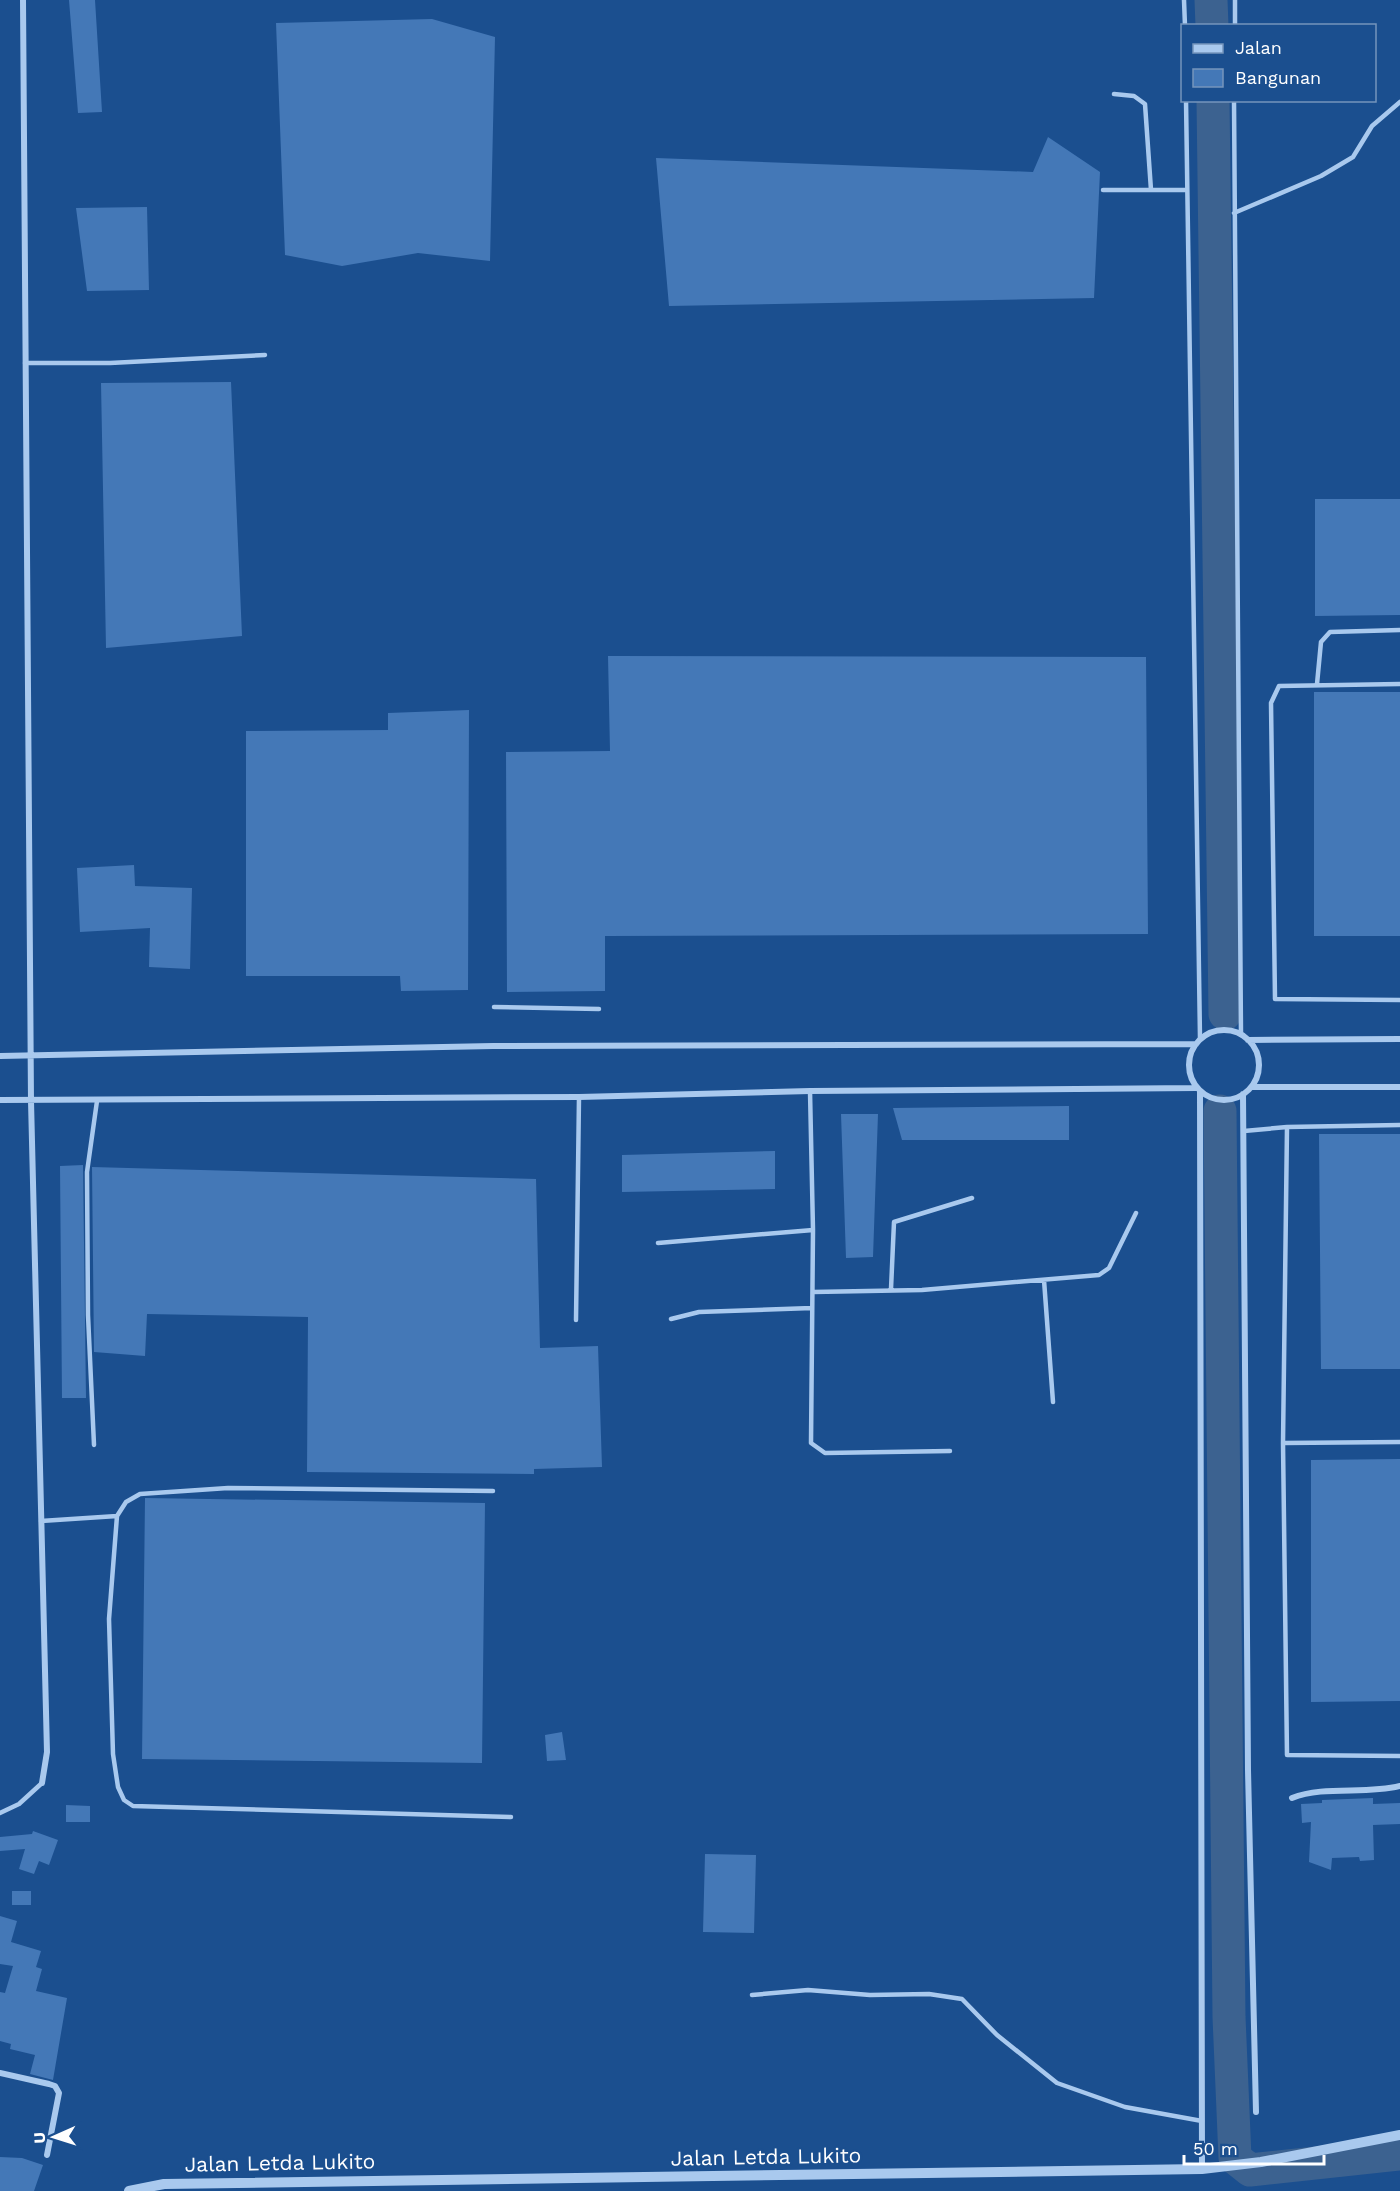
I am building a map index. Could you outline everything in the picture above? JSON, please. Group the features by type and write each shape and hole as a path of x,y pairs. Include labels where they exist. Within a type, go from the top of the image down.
{"street":[{"path":"23,0 32,1101 47,1752 42,1783"},
{"path":"0,1100 579,1097 810,1091 1198,1090 1217,1100 1235,1099 1252,1087 1256,1078 1258,1058 1248,1040 1241,1035 1224,1030 1215,1031 1198,1042 1189,1061 1189,1070 1198,1090 1202,2169"},
{"path":"1248,1040 1400,1039"},
{"path":"0,1056 493,1046 1198,1042"},
{"path":"1252,1087 1400,1087"},
{"path":"1243,1094 1248,1770 1256,2112"},
{"path":"1292,1798 1306,1792 1353,1792 1400,1786"},
{"path":"0,2073 56,2086 59,2093 47,2155"},
{"name":"Jalan Letda Lukito","path":"129,2191 164,2184 1202,2169 1251,2163 1400,2135"}],"lane":[{"path":"1184,0 1185,24"},
{"path":"1235,0 1235,24"},
{"path":"1114,94 1134,96 1145,104 1151,190"},
{"path":"1186,102 1198,1042"},
{"path":"1234,102 1241,1035"},
{"path":"1234,213 1321,176 1353,157 1372,126 1400,102"},
{"path":"1103,190 1187,190"},
{"path":"25,363 110,363 265,355"},
{"path":"1317,684 1321,642 1330,632 1400,630"},
{"path":"1400,684 1279,686 1270,703 1275,999 1400,1000"},
{"path":"494,1007 599,1009"},
{"path":"810,1091 813,1230 811,1443 825,1453 950,1451"},
{"path":"576,1320 579,1097"},
{"path":"94,1445 88,1315 87,1172 97,1101"},
{"path":"1244,1131 1287,1127 1400,1125"},
{"path":"1287,1127 1283,1443 1287,1755 1400,1756"},
{"path":"891,1289 894,1222 903,1217 972,1198"},
{"path":"813,1292 922,1290 1099,1275 1109,1268 1136,1213"},
{"path":"658,1243 813,1230"},
{"path":"1044,1280 1053,1402"},
{"path":"670,1319 699,1312 812,1308"},
{"path":"1283,1443 1400,1442"},
{"path":"493,1491 228,1488 140,1494 126,1502 117,1516 109,1619 113,1754 118,1787 124,1800 133,1806 511,1817"},
{"path":"41,1521 117,1516"},
{"path":"0,1813 19,1804 42,1783"},
{"path":"752,1995 808,1990 870,1995 929,1994 962,1999 997,2035 1057,2084 1125,2107 1203,2121"}],"building":[{"path":"69,0 95,0 102,112 78,113"},
{"path":"432,19 495,37 490,261 418,253 342,266 285,255 276,23"},
{"path":"1048,137 1100,172 1094,298 669,306 656,158 1033,172"},
{"path":"147,207 149,290 87,291 76,208"},
{"path":"231,382 242,636 106,648 101,383"},
{"path":"1315,499 1400,499 1400,615 1315,616"},
{"path":"608,656 1146,657 1148,934 605,936 605,991 507,992 506,752 610,751"},
{"path":"1314,692 1400,692 1400,936 1314,936"},
{"path":"469,710 468,990 401,991 400,976 246,976 246,731 388,730 388,713"},
{"path":"134,865 135,886 192,888 190,969 149,967 150,928 80,932 77,868"},
{"path":"1069,1106 1069,1140 902,1140 893,1108"},
{"path":"841,1114 878,1114 873,1257 846,1258"},
{"path":"1319,1134 1400,1134 1400,1369 1321,1369"},
{"path":"775,1151 775,1189 622,1192 622,1155"},
{"path":"83,1165 86,1398 62,1398 60,1166"},
{"path":"92,1167 536,1179 540,1348 598,1346 602,1467 534,1469 534,1474 307,1472 308,1317 147,1314 145,1356 94,1352"},
{"path":"1400,1459 1400,1701 1311,1702 1311,1460"},
{"path":"145,1498 485,1503 482,1763 142,1759"},
{"path":"562,1732 566,1760 547,1761 545,1735"},
{"path":"1373,1798 1373,1804 1400,1803 1400,1824 1373,1825 1374,1860 1360,1861 1359,1857 1332,1858 1331,1870 1309,1862 1311,1822 1302,1823 1301,1804 1322,1803 1322,1800"},
{"path":"66,1805 90,1806 90,1822 66,1822"},
{"path":"33,1831 58,1840 49,1865 39,1861 34,1874 19,1869 25,1849 0,1851 0,1837 32,1834"},
{"path":"705,1854 756,1855 754,1933 703,1932"},
{"path":"12,1891 31,1891 31,1905 12,1905"},
{"path":"0,1916 17,1921 11,1942 41,1951 36,1967 42,1969 36,1991 67,1998 53,2080 30,2074 35,2055 10,2049 11,2044 0,2041 0,1992 5,1993 13,1966 0,1964"},
{"path":"0,2157 22,2158 43,2165 34,2191 0,2191"}],"waterway":[{"path":"1211,0 1212,24"},
{"path":"1213,102 1225,1014"},
{"path":"1220,1111 1229,2017 1235,2158 1250,2170 1400,2154"}]}
